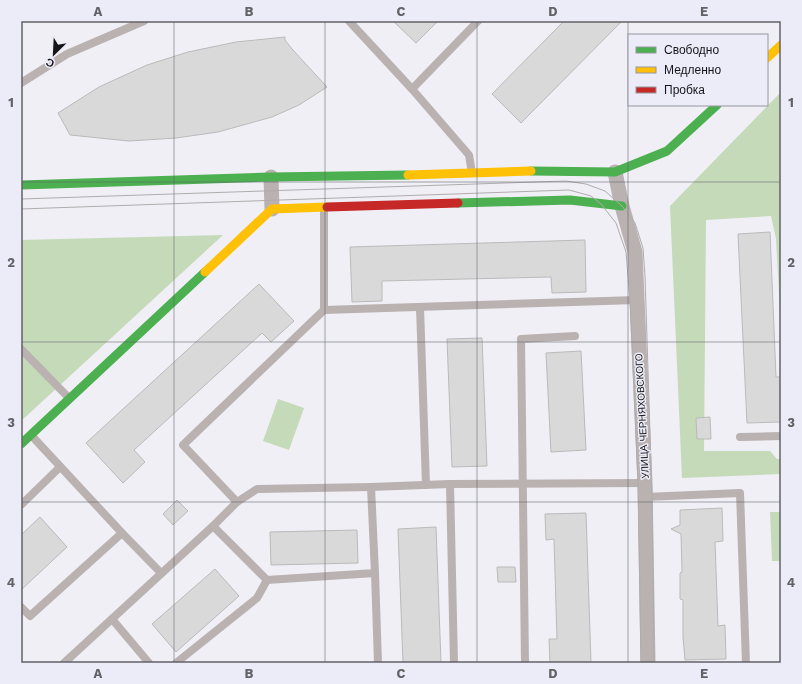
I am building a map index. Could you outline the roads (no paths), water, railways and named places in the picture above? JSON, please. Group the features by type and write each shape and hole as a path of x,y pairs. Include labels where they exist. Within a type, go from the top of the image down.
{"street":[{"path":"768,57 781,45"},
{"path":"21,185 271,177 472,174 540,171 615,172 667,151 716,106"},
{"name":"УЛИЦА ЧЕРНЯХОВСКОГО","path":"615,172 622,206 635,252 645,490 648,663"},
{"path":"271,177 272,209"},
{"path":"21,444 272,209 570,200 622,206"}],"lane":[{"path":"21,82 67,54 144,21"},
{"path":"349,21 470,155 472,174"},
{"path":"412,89 478,21"},
{"path":"324,208 324,310"},
{"path":"237,502 183,445 324,310 637,300"},
{"path":"420,307 426,485"},
{"path":"525,663 521,339 575,336"},
{"path":"21,349 70,399"},
{"path":"31,435 161,573"},
{"path":"740,437 781,436"},
{"path":"21,505 60,467"},
{"path":"64,663 213,526 237,502 257,490 522,483 645,490 740,493 746,663"},
{"path":"450,484 454,663"},
{"path":"371,488 378,663"},
{"path":"213,526 267,580 375,573"},
{"path":"21,606 30,616 122,533"},
{"path":"176,663 256,598 267,580"},
{"path":"112,619 149,663"}],"tram line":[{"path":"21,199 566,181 586,184 605,191 622,206 635,223 643,248 652,497 654,663"},
{"path":"21,209 569,190 591,196 601,204 616,223 626,252 630,301 638,483 641,663"}]}
